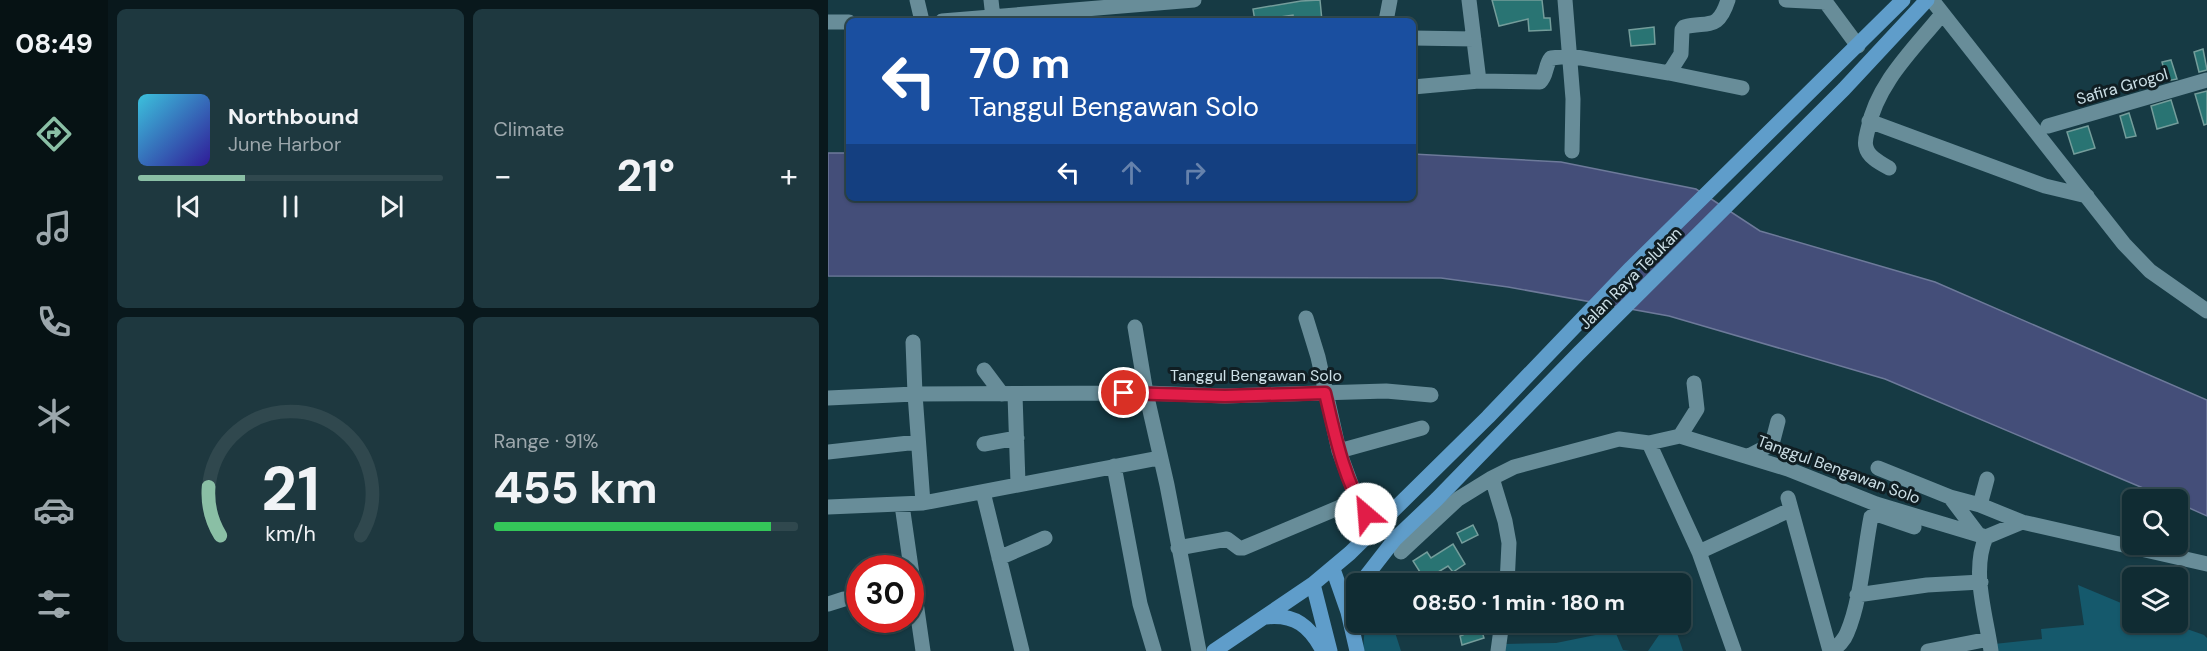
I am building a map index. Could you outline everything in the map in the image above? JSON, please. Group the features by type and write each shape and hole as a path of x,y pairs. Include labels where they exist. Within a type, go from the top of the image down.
{"main road":[{"name":"Jalan Raya Telukan","path":"1214,651 1333,569 1488,417 1631,268 1903,0"},
{"name":"Jalan Raya Telukan","path":"1369,573 1395,540 1578,353 1844,90 1927,0"},
{"path":"1333,569 1346,606"},
{"path":"1313,584 1330,651"},
{"path":"1266,617 1285,616 1298,621 1323,651"},
{"path":"1353,633 1357,651"}],"street":[{"path":"917,0 921,18"},
{"path":"991,0 993,18 1127,13 1174,1 1194,0"},
{"path":"1387,18 1390,0"},
{"path":"1469,0 1479,81"},
{"path":"1565,0 1573,99 1572,151"},
{"path":"1670,73 1680,54 1684,27 1704,26 1716,21 1723,14 1728,0"},
{"path":"1786,0 1825,1 1858,46"},
{"path":"1932,0 2124,244 2150,271 2207,310"},
{"path":"1889,168 1872,157 1866,148 1869,121 1883,89 1942,14"},
{"path":"828,22 846,22"},
{"path":"1416,38 1474,39"},
{"path":"1416,87 1479,81 1540,82 1551,58 1570,56 1742,88"},
{"name":"Safira Grogol","path":"2048,126 2207,80"},
{"path":"1869,121 2045,186 2087,196"},
{"path":"1306,318 1318,357 1339,451 1358,500 1375,528"},
{"path":"1135,327 1146,393 1167,485 1199,651"},
{"path":"913,342 923,503"},
{"path":"984,370 1009,394 1017,438 1018,483"},
{"path":"1401,552 1458,499 1491,478 1514,467 1619,439 1649,443 1680,436 1697,409 1694,383"},
{"name":"Tanggul Bengawan Solo","path":"828,398 915,394 1146,393 1225,396 1386,391 1431,395"},
{"path":"1749,456 1772,444 1778,421"},
{"path":"1339,451 1422,428"},
{"name":"Tanggul Bengawan Solo","path":"1680,436 1788,469 1876,504 1982,535"},
{"path":"984,444 1017,438"},
{"path":"828,452 918,442"},
{"path":"1649,443 1700,552 1734,651"},
{"path":"829,504 923,503 1018,483 1159,458"},
{"path":"1114,466 1140,604 1154,651"},
{"path":"1878,468 1950,497 1980,505 2022,522 2207,564"},
{"path":"1491,478 1505,521 1509,543 1508,573"},
{"path":"1980,505 1987,479"},
{"path":"983,492 1022,651"},
{"path":"1928,651 1990,645 1979,564 1982,535 1950,497"},
{"path":"1178,548 1227,539 1239,548 1243,548 1358,500"},
{"path":"1700,552 1789,504 1831,651 1847,635 1857,596 1870,517 1876,513 1914,527"},
{"path":"902,505 923,651"},
{"path":"1982,535 2022,522"},
{"path":"999,558 1045,538"},
{"path":"1857,596 1927,585 1981,582"},
{"path":"828,604 844,599"},
{"path":"1498,651 1500,633"}],"shaded area":[{"path":"828,153 846,153 846,201 1416,201 1416,154 1561,162 1696,189 1760,231 1935,282 2207,400 2207,516 2188,507 2188,489 2145,489 1885,379 1669,316 1508,287 1441,278 828,276"},
{"path":"2078,585 2122,603 2122,633 2188,633 2188,629 2207,638 2207,651 1995,651 1994,644 2042,639 2041,629 2084,625"},
{"path":"1364,633 1395,633 1401,651 1363,651"},
{"path":"1616,633 1623,650 1631,651 1503,651 1504,644 1556,643"},
{"path":"1660,633 1677,633 1683,651 1648,651"}],"building":[{"path":"1320,0 1322,18 1294,18 1293,15 1254,18 1253,9"},
{"path":"1492,0 1542,0 1544,18 1550,18 1551,30 1529,31 1528,19 1499,26"},
{"path":"1654,27 1655,44 1631,46 1629,30"},
{"path":"2203,49 2207,70 2199,72 2194,52"},
{"path":"2171,60 2177,79 2167,81 2162,62"},
{"path":"2207,91 2207,124 2204,125 2195,94"},
{"path":"2171,100 2178,123 2157,129 2151,106"},
{"path":"2129,113 2136,136 2126,138 2120,116"},
{"path":"2088,126 2095,148 2074,154 2067,132"},
{"path":"1473,525 1478,535 1462,543 1457,533"},
{"path":"1453,544 1465,564 1453,572 1448,566 1436,573 1421,573 1413,561 1427,552 1431,558"},
{"path":"1463,633 1482,633 1484,638 1462,645 1460,636"}],"route":[{"path":"1124,393 1225,396 1325,393 1339,451 1358,500 1366,514"}]}
